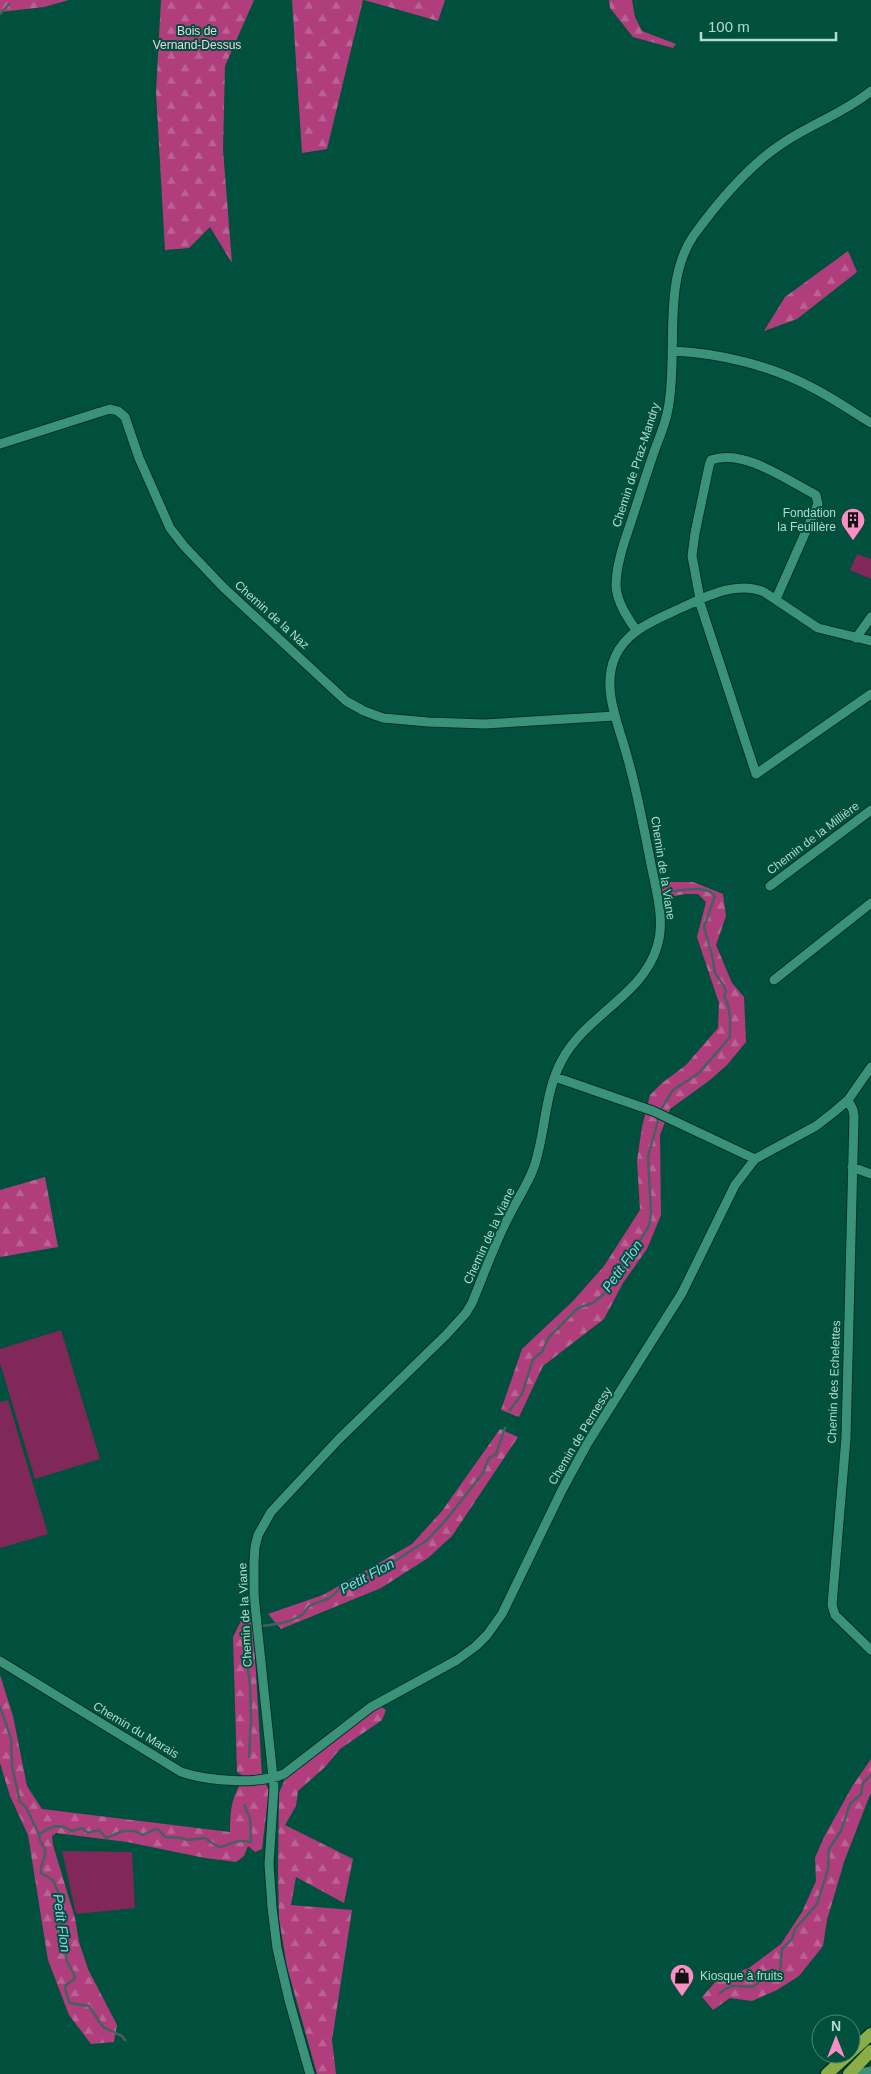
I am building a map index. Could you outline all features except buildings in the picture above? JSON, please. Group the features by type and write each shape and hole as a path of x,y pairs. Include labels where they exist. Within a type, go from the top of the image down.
{"main road":[{"path":"849,2074 871,2051"},
{"path":"828,2074 838,2064"}],"street":[{"name":"Chemin de Praz-Mandry","path":"636,630 623,609 618,594 618,565 668,410 672,351 671,325 683,256 694,236 708,218 746,175 782,143 843,110 871,91"},
{"path":"672,351 714,355 761,367 815,388 871,423"},
{"name":"Chemin de la Naz","path":"0,444 110,410 118,411 125,416 139,458 170,528 223,587 346,700 364,712 383,718 484,724 615,716"},
{"path":"776,599 818,504 818,498 816,495 756,462 718,458 711,460 693,546 694,568 699,599 756,774 871,694"},
{"name":"Chemin de la Viane","path":"310,2074 288,2000 277,1948 269,1864 274,1796 254,1595 254,1562 258,1535 271,1512 339,1439 446,1335 466,1313 534,1166 554,1078 562,1061 583,1031 637,983 652,960 659,943 659,905 640,808 615,716 610,681 612,665 618,651 636,630 699,599 731,589 745,587 756,588 776,599 796,615 818,628 871,641"},
{"path":"856,638 871,617"},
{"name":"Chemin de la Millière","path":"770,886 871,810"},
{"path":"774,980 871,904"},
{"name":"Chemin de Pernessy","path":"272,1778 284,1774 371,1708 457,1660 476,1646 486,1635 502,1614 554,1506 587,1444 682,1293 735,1185 756,1159 816,1126 848,1100 871,1067"},
{"path":"554,1078 666,1117 756,1159"},
{"name":"Chemin des Echelettes","path":"848,1100 854,1116 846,1438 832,1605 835,1615 871,1650"},
{"path":"852,1167 871,1174"},
{"name":"Chemin du Marais","path":"0,1661 182,1772 213,1780 272,1778"},
{"path":"857,2074 871,2071"}],"green space":[{"path":"0,0 69,0 44,7 0,12"},
{"name":"Bois de Vernand-Dessus","path":"161,0 254,0 225,66 223,150 232,263 210,227 189,248 165,250 156,92"},
{"path":"292,0 363,0 327,149 302,153"},
{"path":"364,0 445,0 438,21"},
{"path":"609,0 632,0 635,17 642,31 676,44 673,48 633,37 610,8"},
{"path":"848,251 857,272 797,319 764,331 785,297"},
{"path":"659,882 693,882 723,894 726,916 716,945 732,983 744,997 746,1042 727,1065 710,1080 670,1109 660,1135 661,1215 647,1249 623,1283 604,1319 543,1366 519,1417 501,1410 522,1349 573,1301 604,1266 640,1210 637,1161 642,1127 650,1095 662,1083 686,1065 718,1028 719,1003 697,937 706,902 698,894 663,898"},
{"path":"45,1177 58,1247 0,1257 0,1190"},
{"path":"500,1429 518,1437 452,1536 428,1558 381,1588 281,1629 268,1614 323,1595 412,1544 442,1511"},
{"path":"242,1619 253,1622 262,1777 245,1777 237,1772 233,1637"},
{"path":"0,1675 13,1716 27,1786 42,1809 230,1832 232,1807 240,1784 265,1783 269,1790 262,1849 255,1852 248,1846 244,1856 236,1862 205,1858 127,1842 56,1833 52,1836 75,1918 79,1942 88,1969 117,2025 114,2042 91,2044 69,2015 48,1960 28,1835 10,1796 0,1763"},
{"path":"380,1706 386,1710 382,1720 340,1749 325,1767 298,1791 296,1806 285,1825 353,1859 344,1903 296,1877 291,1905 352,1910 332,2040 336,2074 317,2074 287,1967 279,1919 279,1793 285,1779"},
{"path":"871,1759 871,1792 844,1862 827,1920 823,1946 799,1976 777,1990 752,2001 730,1998 713,2010 702,1997 718,1979 749,1968 781,1944 802,1912 816,1881 815,1858 824,1837 853,1785"}],"shaded area":[{"path":"857,554 871,559 871,579 850,570"},
{"path":"61,1330 100,1459 35,1479 0,1363 0,1349"},
{"path":"8,1400 48,1534 0,1548 0,1402"},
{"path":"62,1851 132,1852 135,1908 76,1914"}],"waterway":[{"path":"0,14 9,4"},
{"name":"Petit Flon","path":"660,1111 673,1090 699,1073 730,1037 730,1017 728,1005 724,997 726,991 715,973 704,927 715,896 702,889 674,891"},
{"name":"Petit Flon","path":"510,1410 522,1394 533,1359 542,1352 549,1337 578,1308 593,1303 605,1293 612,1278 622,1269 627,1257 632,1253 649,1226 651,1214 648,1156 659,1117"},
{"name":"Petit Flon","path":"261,1626 283,1623 299,1617 310,1606 330,1598 340,1587 358,1581 371,1572 390,1564 426,1541 445,1521 483,1473 489,1458 496,1454 505,1428"},
{"name":"Petit Flon","path":"245,1630 244,1640 250,1685 249,1757"},
{"path":"0,1707 11,1738 12,1766 20,1802 26,1807 39,1835"},
{"path":"720,1993 735,1986 754,1986 768,1971 780,1972 782,1949 792,1939 795,1929 817,1904 828,1869 829,1849 841,1831 850,1804 861,1794 863,1783 871,1775"},
{"name":"Petit Flon","path":"125,2040 122,2036 103,2027 89,2006 70,2003 68,2000 65,1986 75,1978 66,1957 68,1947 60,1933 62,1917 59,1894 53,1880 41,1873 45,1853 39,1835 47,1829 59,1826 72,1831 82,1828 88,1833 99,1830 106,1838 123,1831 135,1831 143,1835 155,1829 159,1830 165,1837 187,1840 205,1838 222,1847 239,1841 251,1842 250,1818 244,1805"}],"place":[{"name":"Fondation la Feuillère","path":"853,541"},
{"name":"Kiosque à fruits","path":"682,1997"}]}
